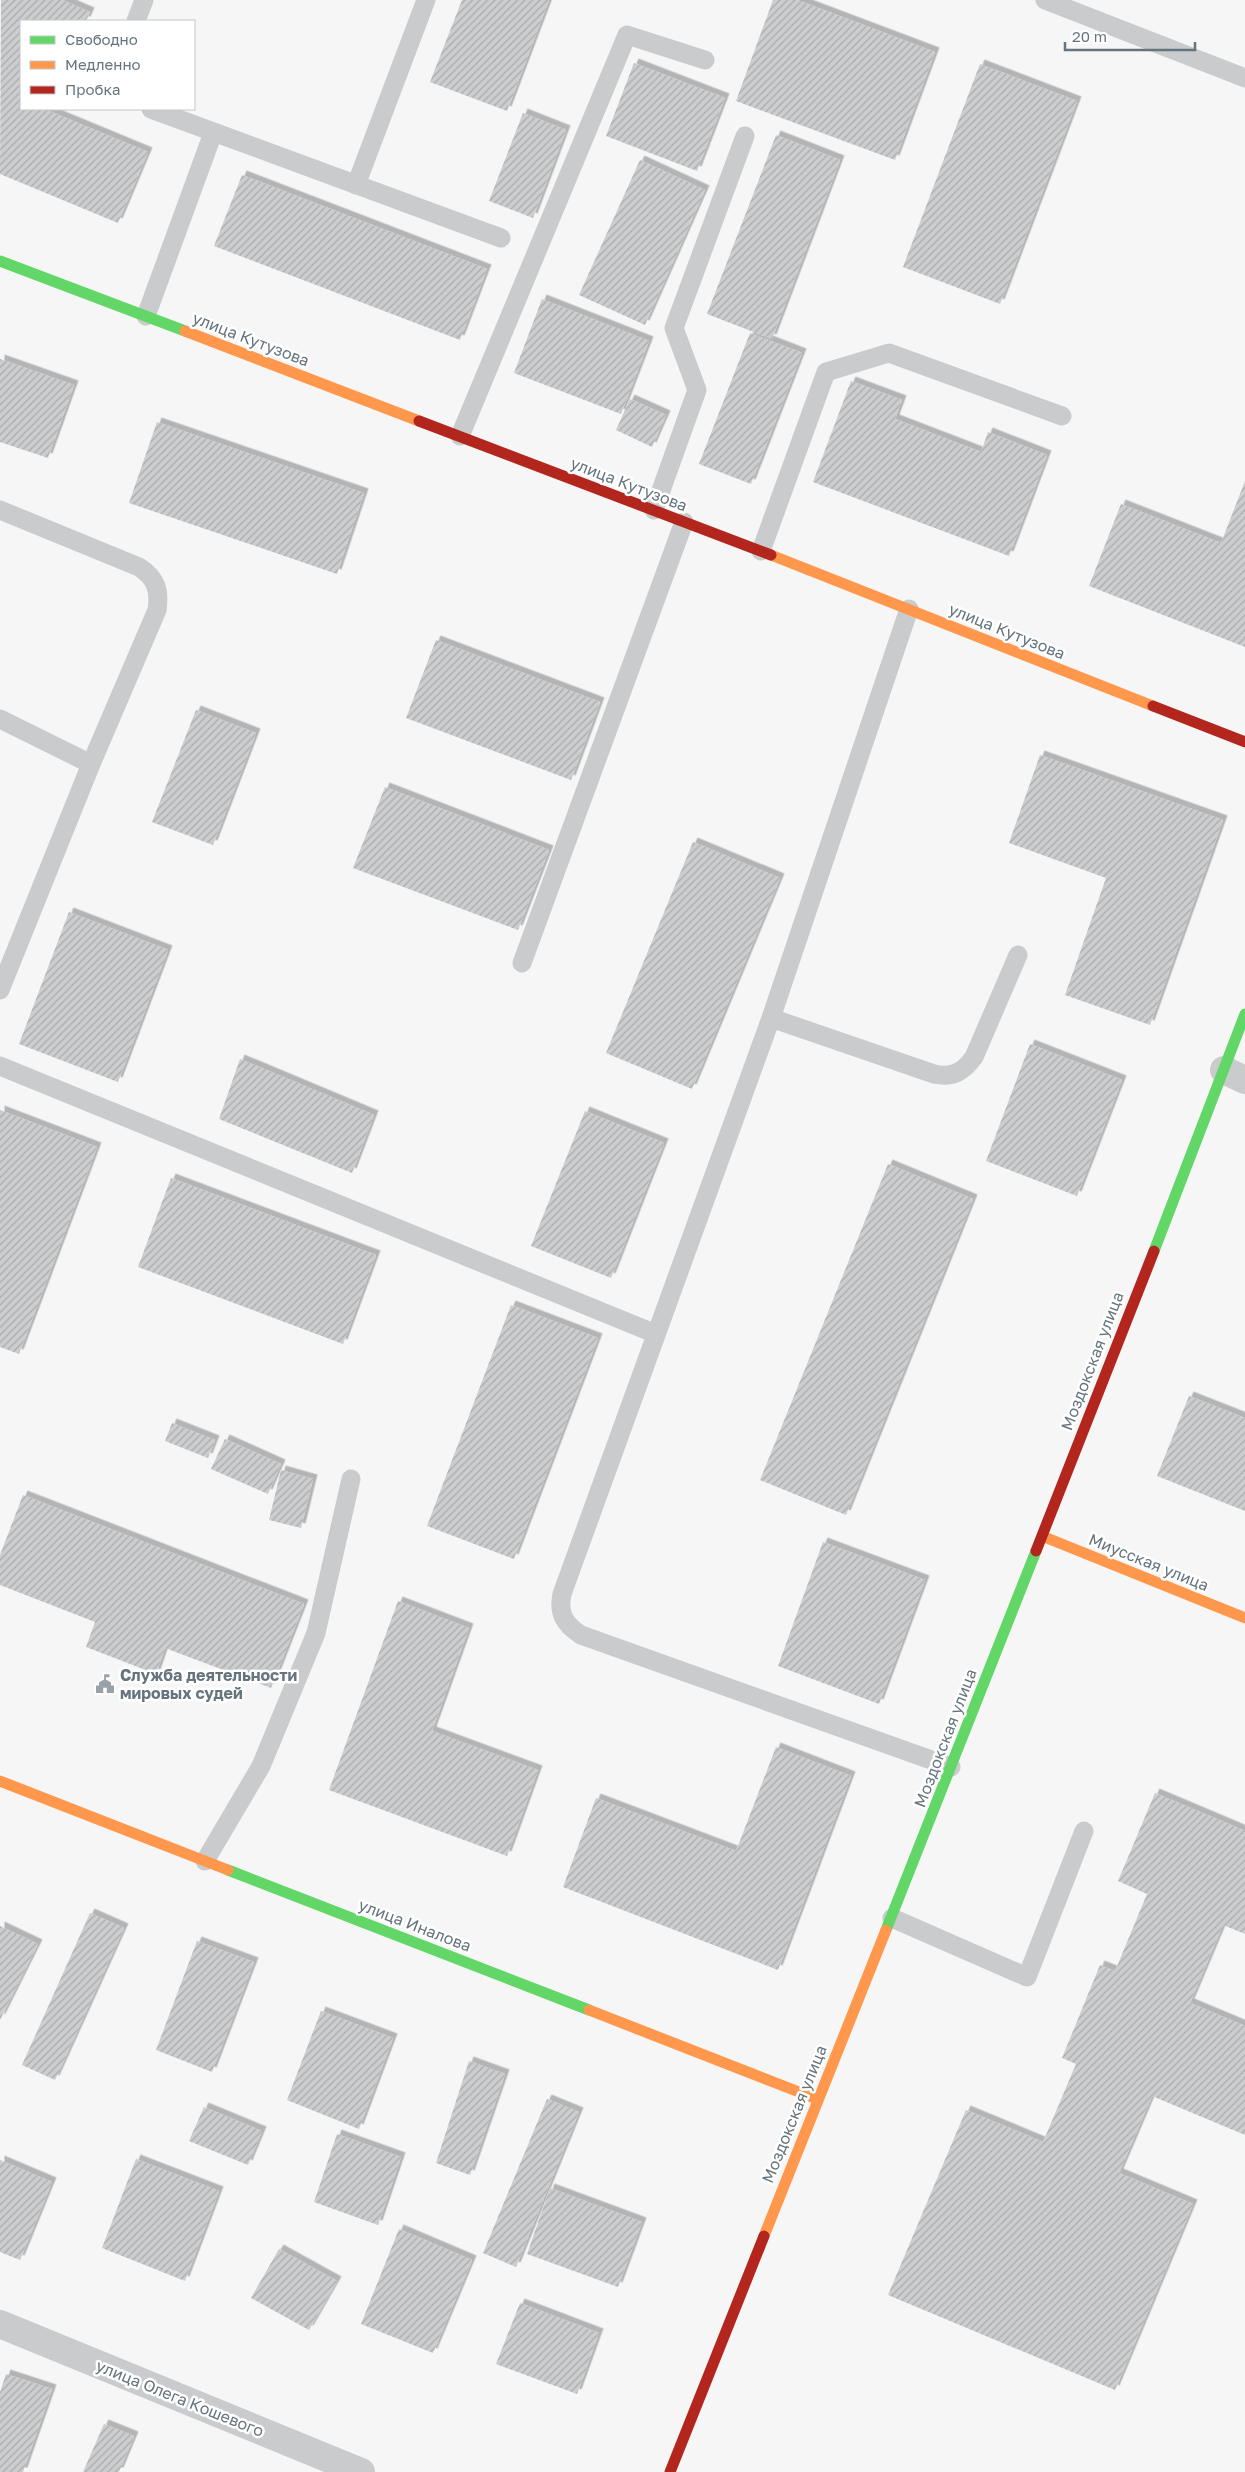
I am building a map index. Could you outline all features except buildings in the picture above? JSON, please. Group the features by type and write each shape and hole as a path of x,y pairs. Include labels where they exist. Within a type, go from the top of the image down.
{"street":[{"name":"улица Кутузова","path":"0,261 761,551 1245,742"},
{"name":"Моздокская улица","path":"670,2472 892,1918 1042,1536 1234,1075 1245,1014"},
{"name":"Миусская улица","path":"1042,1536 1245,1618"},
{"name":"улица Иналова","path":"0,1781 818,2099"},
{"name":"улица Олега Кошевого","path":"0,2324 361,2472"}],"lane":[{"path":"136,20 144,0"},
{"path":"356,185 426,0"},
{"path":"1045,0 1245,78"},
{"path":"460,436 627,35 705,60"},
{"path":"155,110 501,238"},
{"path":"146,316 213,133"},
{"path":"654,510 697,390 674,328 745,136"},
{"path":"761,551 826,372 889,353 1062,416"},
{"path":"0,510 139,567 149,574 156,585 159,598 157,610 91,764 0,990"},
{"path":"522,963 684,522"},
{"path":"909,609 771,1018 562,1594 560,1606 563,1618 570,1628 581,1635 951,1767"},
{"path":"0,719 91,764"},
{"path":"771,1018 934,1074 946,1076 958,1074 967,1067 974,1057 1018,955"},
{"path":"0,1066 656,1334"},
{"path":"205,1861 261,1766 316,1633 350,1480"},
{"path":"892,1918 1027,1977 1084,1831"}],"traffic: fast":[{"path":"0,261 185,331"},
{"path":"1154,1251 1245,1014"},
{"path":"886,1930 1036,1551"},
{"path":"228,1870 589,2010"}],"traffic: slow":[{"path":"185,331 419,421"},
{"path":"771,555 1153,706"},
{"path":"1042,1536 1245,1618"},
{"path":"0,1781 228,1870"},
{"path":"764,2236 886,1930"},
{"path":"589,2010 817,2099"}],"traffic: jam":[{"path":"419,421 771,555"},
{"path":"1153,706 1245,742"},
{"path":"1036,1551 1154,1251"},
{"path":"670,2472 764,2236"}],"place":[{"name":"Служба деятельности мировых судей","path":"105,1684"}]}
